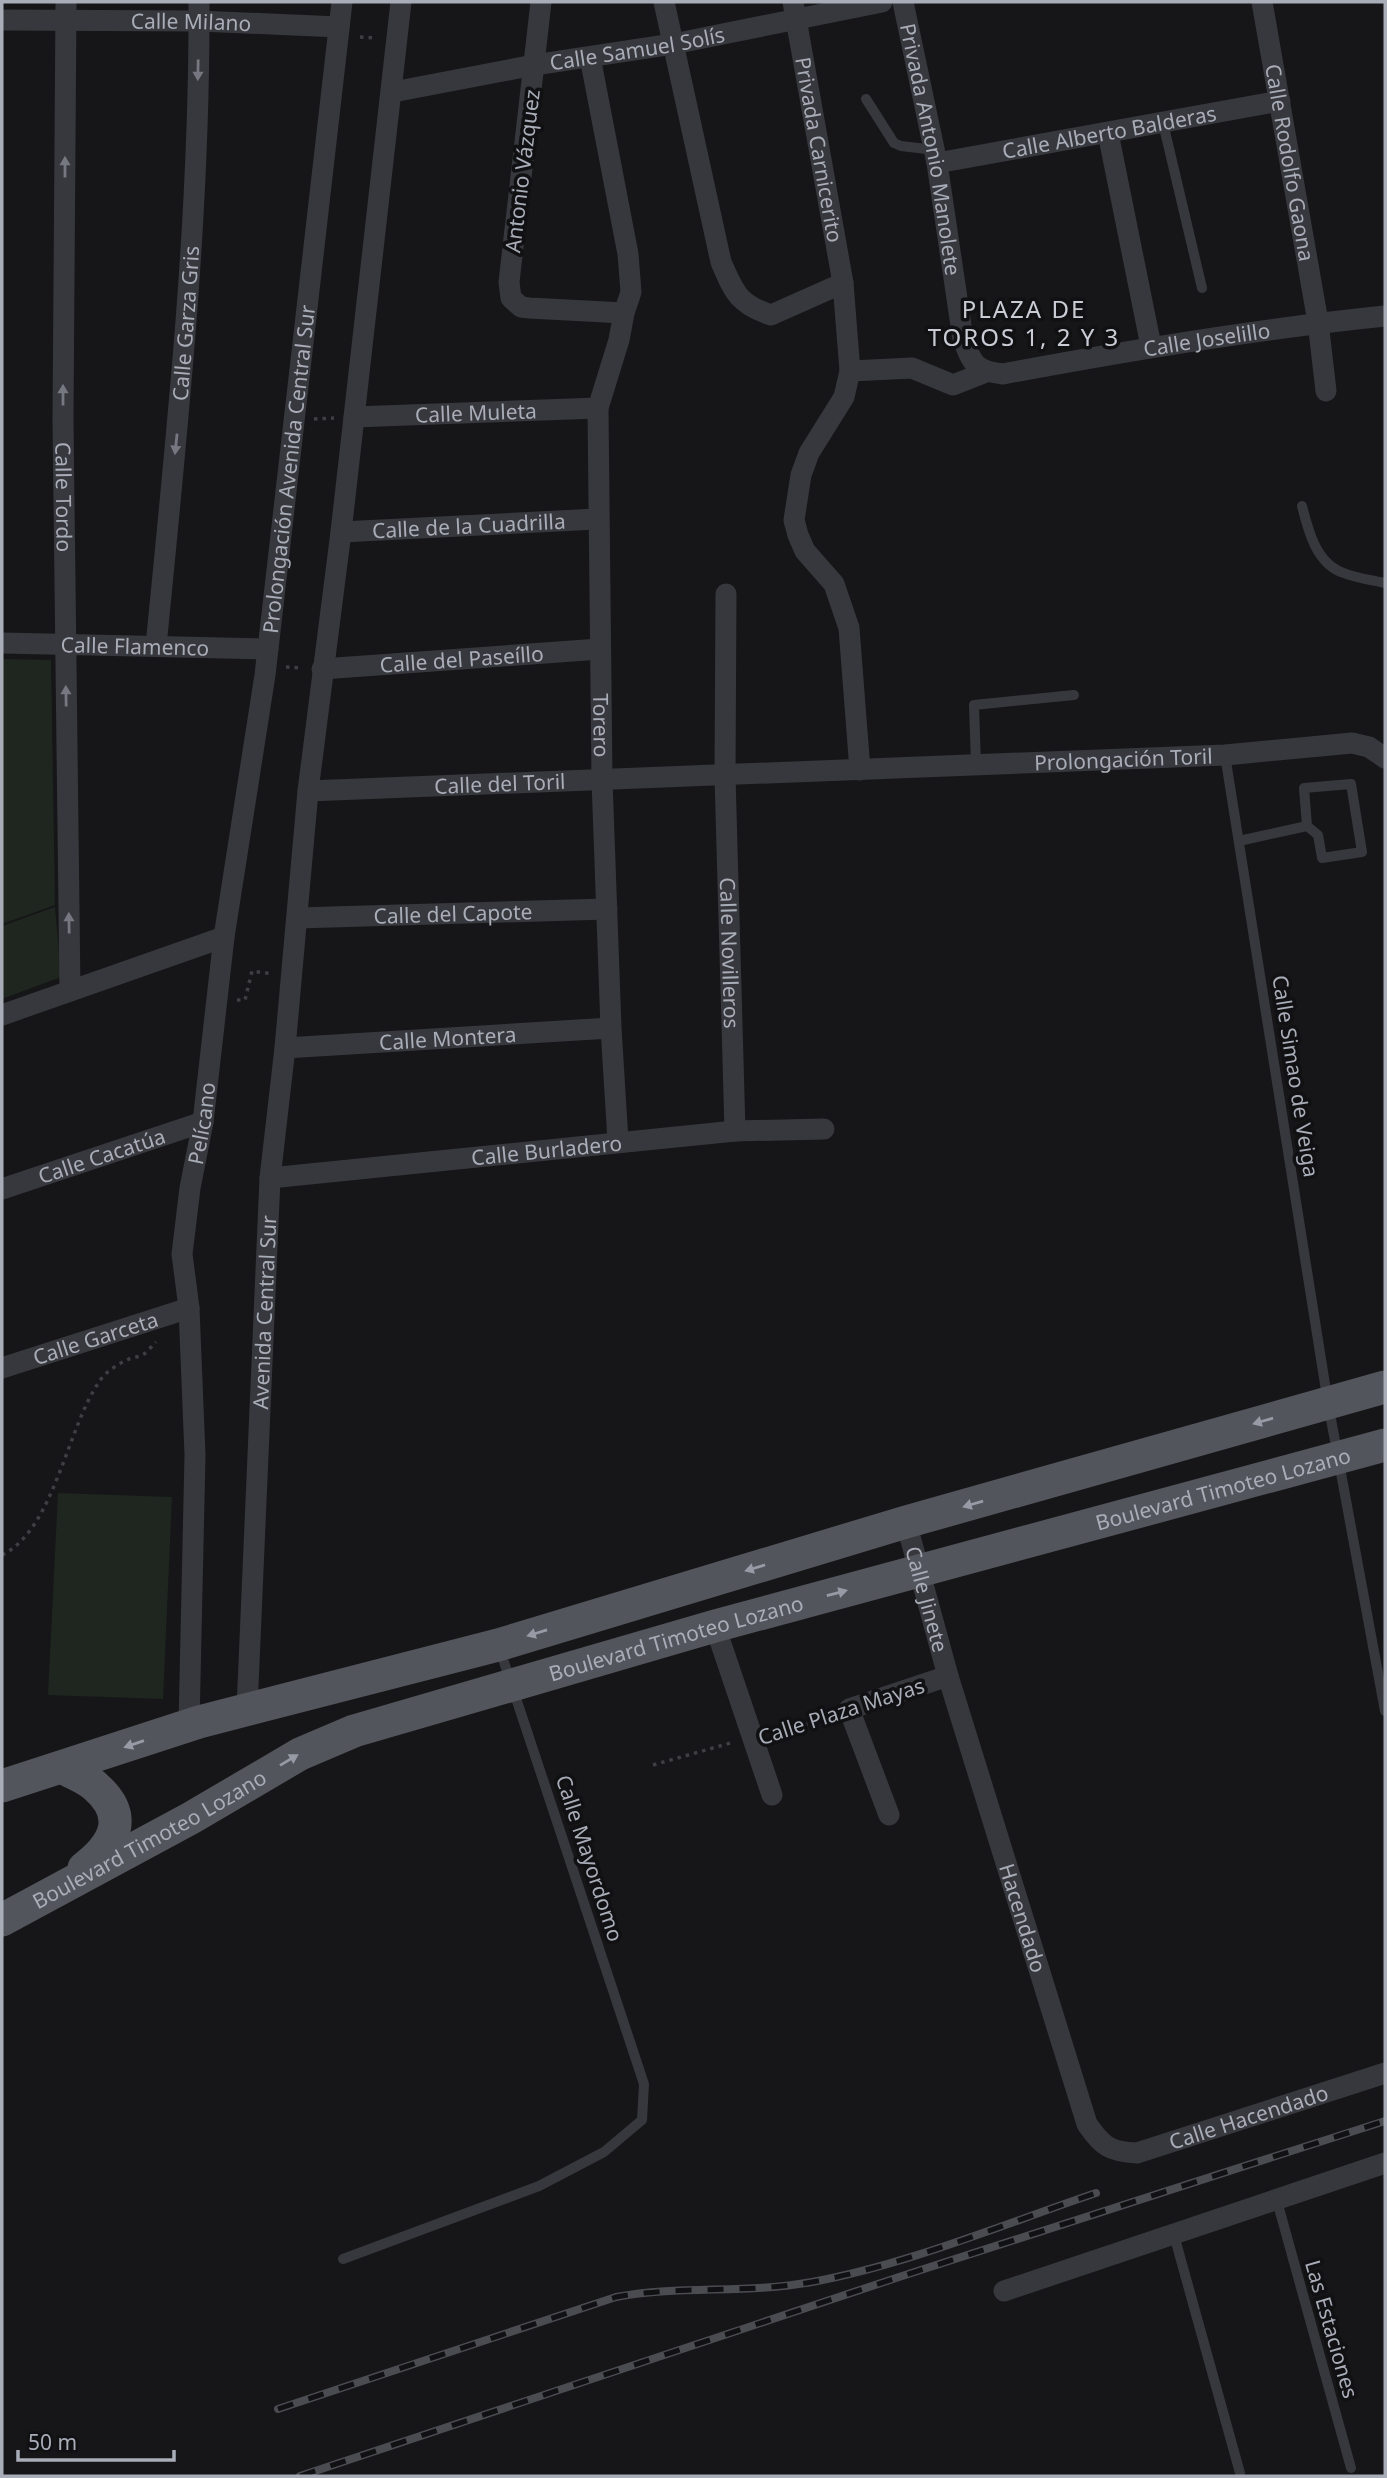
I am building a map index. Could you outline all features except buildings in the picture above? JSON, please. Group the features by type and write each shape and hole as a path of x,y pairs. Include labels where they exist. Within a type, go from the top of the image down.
{"main road":[{"name":"Boulevard Timoteo Lozano","path":"2,1786 215,1718 498,1645 906,1522 1385,1387"},
{"name":"Boulevard Timoteo Lozano","path":"2,1920 191,1818 300,1754 355,1731 715,1626 1385,1445"},
{"path":"1022,1490 1037,1539"},
{"path":"55,1891 99,1857 110,1844 116,1826 111,1805 96,1787 64,1768"}],"street":[{"name":"Prolongación Avenida Central Sur","path":"224,937 268,649 342,2"},
{"path":"297,918 308,791 393,92 401,2"},
{"name":"Antonio Vázquez","path":"541,2 509,282 511,298 521,307 529,309 624,313"},
{"path":"664,2 721,262 734,290 750,308 771,315 843,283"},
{"name":"Calle Samuel Solís","path":"393,92 534,65 673,44 795,10 881,2"},
{"name":"Privada Antonio Manolete","path":"903,2 936,156 963,339 974,363 986,372"},
{"name":"Calle Rodolfo Gaona","path":"1262,2 1318,323 1326,391"},
{"name":"Calle Milano","path":"2,20 66,10 199,12 339,27"},
{"name":"Calle Tordo","path":"66,10 63,406 70,991"},
{"name":"Privada Carnicerito","path":"795,10 843,283 850,371"},
{"name":"Calle Garza Gris","path":"156,646 177,438 194,226 199,12"},
{"name":"Torero","path":"590,57 628,254 631,292 598,408 597,519 602,780 618,1141"},
{"name":"Calle Alberto Balderas","path":"936,156 1108,133 1280,101"},
{"path":"1108,133 1151,346"},
{"name":"Calle Joselillo","path":"850,371 912,368 953,385 986,372 1003,374 1151,346 1385,316"},
{"path":"850,371 844,397 809,453 801,475 794,520 805,551 834,584 849,628 860,770"},
{"name":"Calle Muleta","path":"354,417 598,408"},
{"name":"Calle de la Cuadrilla","path":"341,532 597,519"},
{"name":"Calle Novilleros","path":"726,594 725,776 735,1131"},
{"name":"Calle Flamenco","path":"2,643 268,649"},
{"name":"Calle del Paseíllo","path":"322,668 600,649"},
{"name":"Prolongación Toril","path":"860,770 1225,755 1352,743 1369,747 1384,756"},
{"name":"Calle del Toril","path":"308,791 860,770"},
{"name":"Calle del Capote","path":"297,918 607,909"},
{"name":"Avenida Central Sur","path":"215,1718 297,918"},
{"path":"2,1015 224,937"},
{"name":"Pelícano","path":"215,1718 195,1455 189,1308 182,1254 190,1188 203,1122 224,937"},
{"name":"Calle Montera","path":"285,1048 611,1028"},
{"name":"Calle Cacatúa","path":"2,1189 203,1122"},
{"name":"Calle Burladero","path":"270,1178 618,1141 735,1131 824,1129"},
{"name":"Calle Garceta","path":"2,1368 189,1308"},
{"name":"Calle Jinete","path":"906,1522 948,1676"},
{"path":"715,1626 772,1795"},
{"name":"Calle Plaza Mayas","path":"849,1709 948,1676"},
{"name":"Hacendado","path":"948,1676 1087,2124 1098,2140 1112,2150"},
{"path":"849,1709 888,1815"},
{"name":"Calle Hacendado","path":"1112,2150 1138,2153 1160,2147 1385,2073"},
{"path":"1004,2291 1385,2163"}],"lane":[{"path":"866,99 894,143 936,156"},
{"path":"1163,123 1202,288"},
{"path":"1302,506 1308,531 1326,561 1340,572 1385,583"},
{"path":"975,765 974,705 1074,695"},
{"name":"Calle Simao de Veiga","path":"1225,755 1328,1402 1385,1706"},
{"path":"1351,784 1362,852 1322,858 1318,835 1307,826 1304,788 1351,784"},
{"path":"1239,841 1307,826"},
{"name":"Calle Mayordomo","path":"343,2259 539,2186 604,2152 642,2120 644,2084 498,1645"},
{"name":"Las Estaciones","path":"1277,2201 1351,2468"},
{"path":"1174,2235 1240,2473"}],"path":[{"path":"295,420 354,417"},
{"path":"218,1000 245,1000 252,971 274,974 279,949 294,944"},
{"path":"2,1555 28,1533 44,1508 72,1437 97,1384 105,1374 143,1355 162,1336"},
{"name":"Calle Plaza Mayas","path":"653,1765 796,1729 849,1709"}],"shaded area":[{"path":"2,659 51,660 55,905 2,924"},
{"path":"55,907 61,977 2,999 2,926"},
{"path":"58,1493 172,1497 163,1699 48,1695"}],"railway":[{"path":"300,2476 899,2277 1385,2121"},
{"path":"278,2409 616,2297 665,2291 787,2286 847,2275 919,2255 1096,2193"}],"district":[{"name":"PLAZA DE TOROS 1, 2 Y 3","path":"1024,322"}]}
